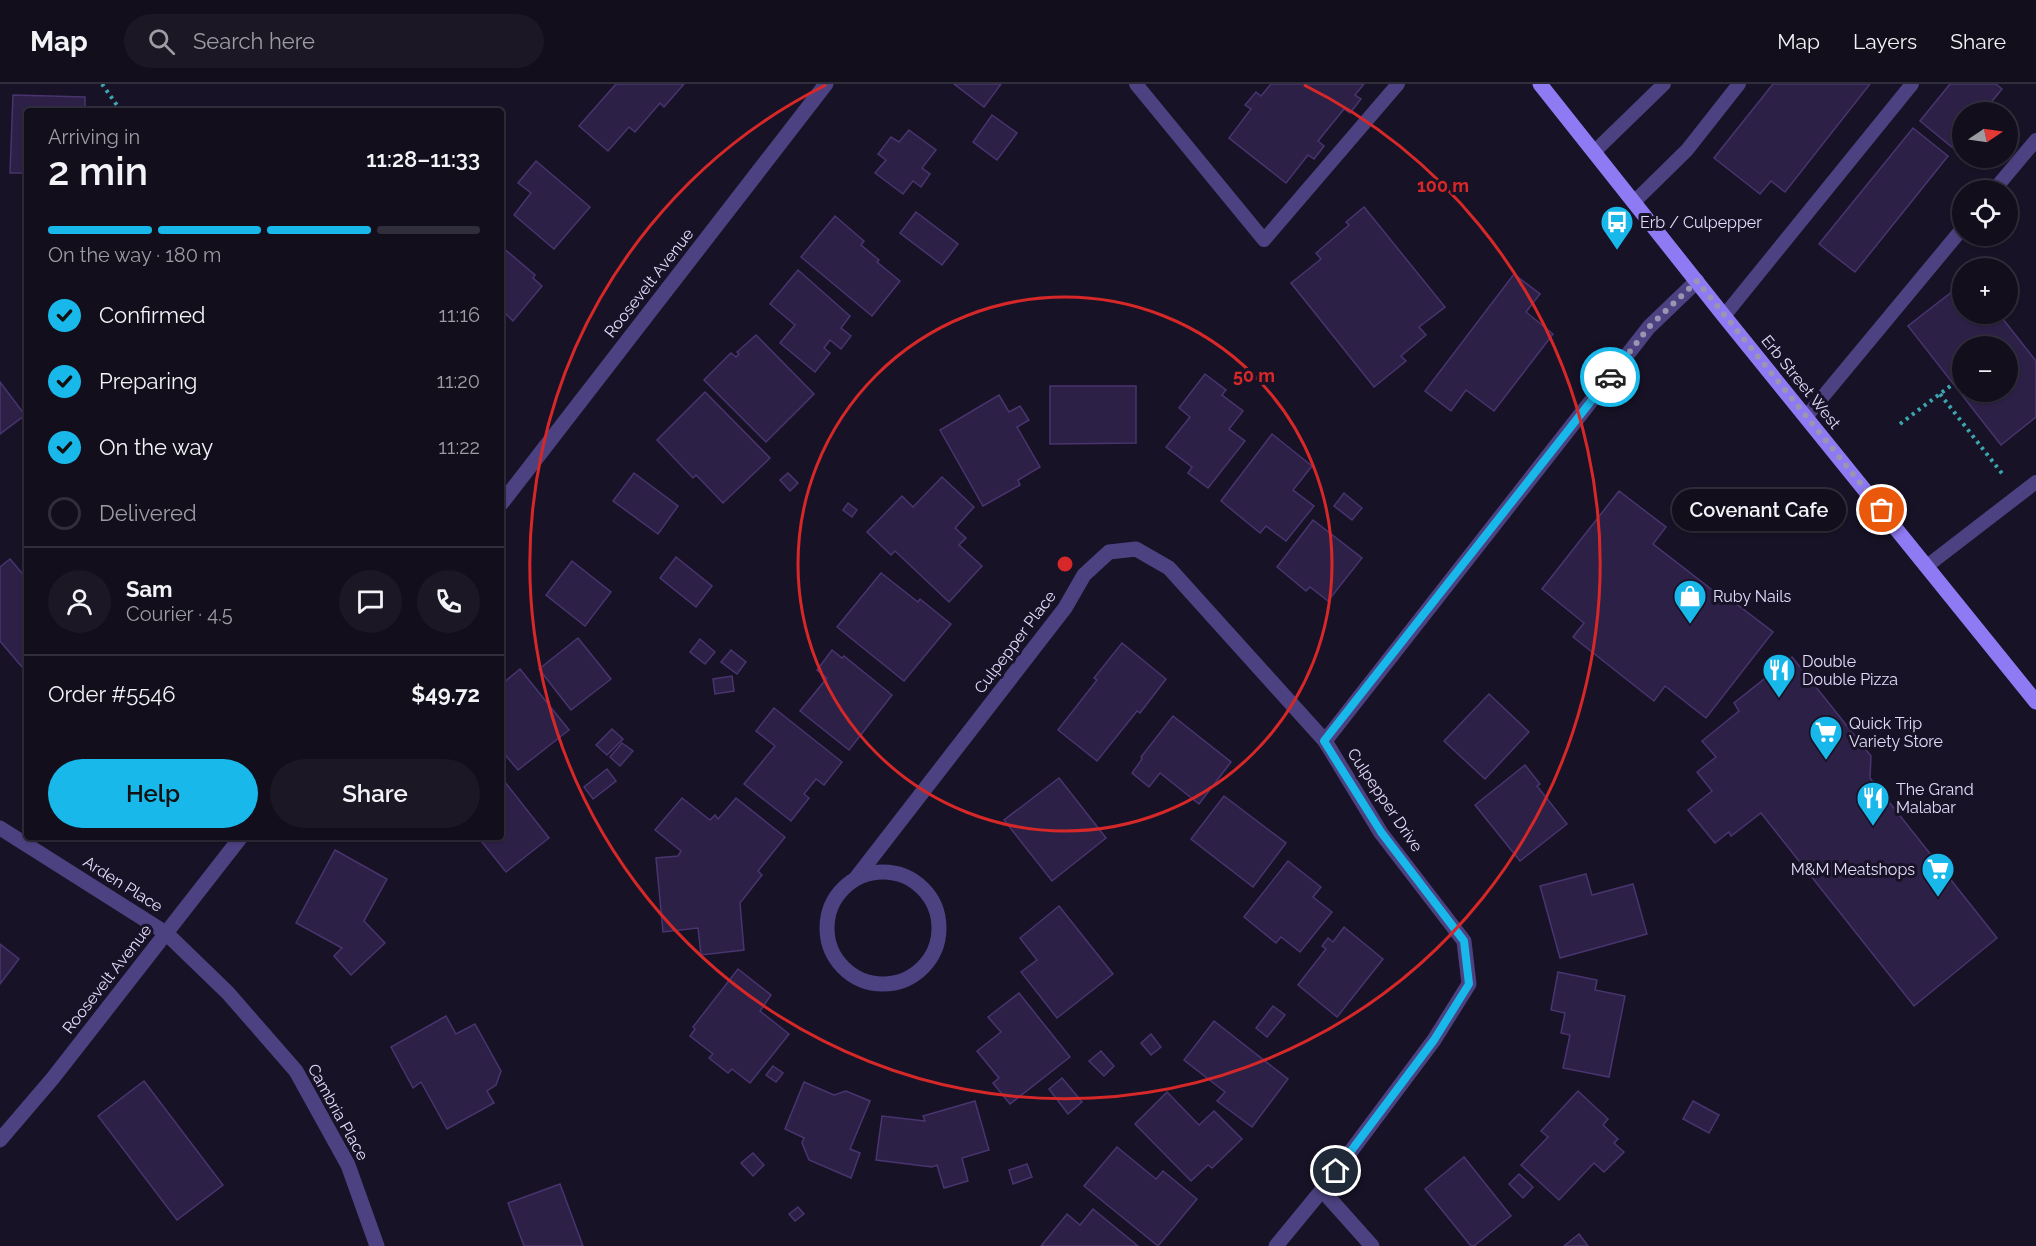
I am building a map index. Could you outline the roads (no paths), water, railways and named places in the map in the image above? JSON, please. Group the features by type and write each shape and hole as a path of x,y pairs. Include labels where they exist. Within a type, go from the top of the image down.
{"main road":[{"name":"Erb Street West","path":"1540,84 2036,702"}],"street":[{"name":"Roosevelt Avenue","path":"504,500 826,84"},
{"name":"Culpepper Drive","path":"1276,1246 1322,1190 1434,1040 1469,984 1464,941 1381,832 1324,741 1649,327 1697,281"},
{"name":"Culpepper Place","path":"856,878 883,871 897,872 915,881 932,898 939,917 939,936 933,955 915,975 905,981 879,985 858,980 846,971 828,944 826,924 836,896 856,878 1065,608 1084,575 1108,552 1136,549 1169,568 1324,741"},
{"name":"Arden Place","path":"0,828 166,933"},
{"name":"Roosevelt Avenue","path":"0,1140 53,1078 239,840"},
{"name":"Cambria Place","path":"166,933 228,993 296,1071 348,1165 377,1246"},
{"path":"1322,1190 1372,1246"}],"lane":[{"path":"1136,84 1264,240 1398,84"},
{"path":"1594,152 1664,84"},
{"path":"1634,202 1687,150 1739,84"},
{"path":"1724,316 1912,84"},
{"path":"2002,180 2036,140"},
{"path":"1806,417 1952,241"},
{"path":"1927,566 2036,482"}],"place":[{"name":"Erb / Culpepper","path":"1617,251"},
{"name":"Covenant Cafe","path":"1882,510"},
{"name":"Ruby Nails","path":"1690,625"},
{"name":"Double Double Pizza","path":"1779,699"},
{"name":"Quick Trip Variety Store","path":"1826,761"},
{"name":"The Grand Malabar","path":"1873,827"},
{"name":"M&M Meatshops","path":"1938,898"}]}
